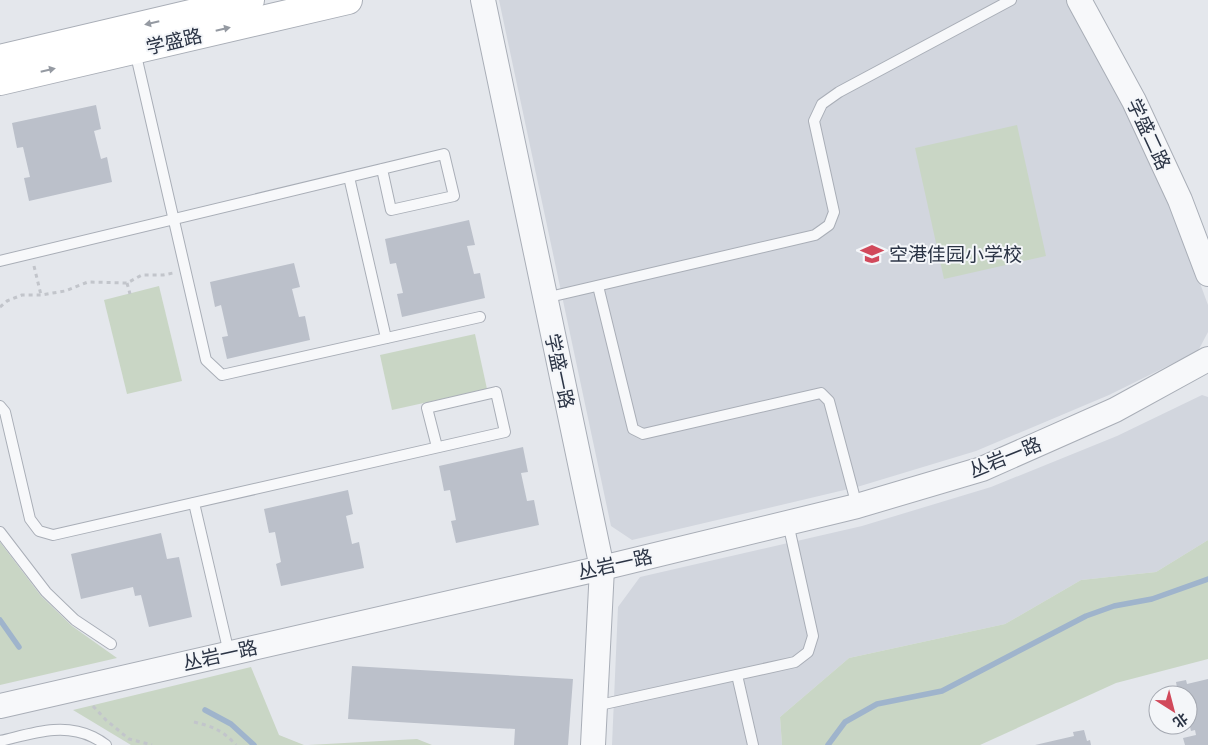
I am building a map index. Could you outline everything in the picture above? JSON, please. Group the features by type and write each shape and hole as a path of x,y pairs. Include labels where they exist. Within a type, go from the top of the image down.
{"main road":[{"name":"学盛路","path":"0,59 250,0"},
{"name":"学盛路","path":"0,80 348,0"}],"street":[{"name":"学盛一路","path":"483,0 602,568 593,745"},
{"name":"学盛二路","path":"1079,0 1134,101 1180,200 1208,274"},
{"name":"丛岩一路","path":"0,706 602,568 857,506 982,469 1115,410 1208,359"}],"lane":[{"path":"545,298 815,235 829,225 834,212 814,121 822,104 839,92 1011,0"},
{"path":"135,50 206,360 222,375 480,317"},
{"path":"0,261 444,154 454,196 391,210 382,169"},
{"path":"349,177 386,338"},
{"path":"598,286 633,429 643,434 821,393 829,401 857,506"},
{"path":"0,406 5,412 30,519 39,531 53,535 505,432 496,392 427,408 437,447"},
{"path":"194,502 229,653"},
{"path":"595,706 795,662 808,652 813,636 788,523"},
{"path":"0,532 46,592 75,620 111,644"},
{"path":"737,675 753,745"},
{"path":"0,741 51,729 72,730 93,736 106,745"}],"path":[{"path":"32,253 41,295"},
{"path":"0,307 7,301 22,295 41,295 65,291 88,282 127,283 142,275 163,275 185,270"},
{"path":"127,283 130,294"},
{"path":"194,722 212,726 228,736 236,745"}],"shaded area":[{"name":"空港佳园小学校","path":"499,0 1069,0 1128,107 1171,204 1208,305 1208,332 1198,351 1109,395 976,451 857,487 632,540 611,526"},
{"path":"1202,395 1208,397 1208,540 1156,572 1081,580 1005,624 849,658 780,717 782,745 612,745 618,607 640,577 862,526 991,487 1117,436"}],"green space":[{"path":"1017,125 1046,256 944,279 915,148"},
{"path":"159,286 182,381 127,394 104,300"},
{"path":"475,334 487,389 392,410 380,355"},
{"path":"1208,540 1208,659 1116,683 980,745 782,745 780,717 849,658 1005,624 1081,580 1156,572"},
{"path":"0,542 41,596 72,626 117,658 0,685"},
{"path":"251,667 279,735 304,745 131,745 73,710"},
{"path":"417,739 432,745 308,745"}],"building":[{"path":"96,105 101,129 94,131 101,159 107,157 112,182 29,201 24,178 30,177 23,147 17,148 12,123"},
{"path":"469,220 475,245 467,246 474,274 480,273 485,298 402,317 397,294 403,293 396,263 390,264 385,239"},
{"path":"294,263 300,287 292,289 299,317 305,316 310,340 227,359 222,337 228,336 221,305 215,307 210,282"},
{"path":"523,447 528,472 521,473 527,501 534,500 539,525 456,543 451,521 456,520 450,490 444,491 439,466"},
{"path":"348,490 353,514 346,516 352,544 359,542 364,568 281,586 276,564 281,562 275,532 269,533 264,509"},
{"path":"161,533 167,559 179,557 192,617 149,627 141,595 135,596 133,587 81,599 71,554"},
{"path":"352,666 573,679 568,745 514,745 515,729 348,719"},
{"path":"1208,679 1208,745 1185,745 1183,738 1198,735 1198,685 1177,685 1176,682 1186,680 1187,684"},
{"path":"1084,730 1087,741 1090,740 1091,745 1035,745 1074,736 1073,732"}],"waterway":[{"path":"828,745 845,722 877,704 942,691 1086,616 1114,606 1152,599 1208,579"},
{"path":"0,620 19,647"},
{"path":"205,710 231,724 254,745"}],"place":[{"name":"空港佳园小学校","path":"872,254"}]}
